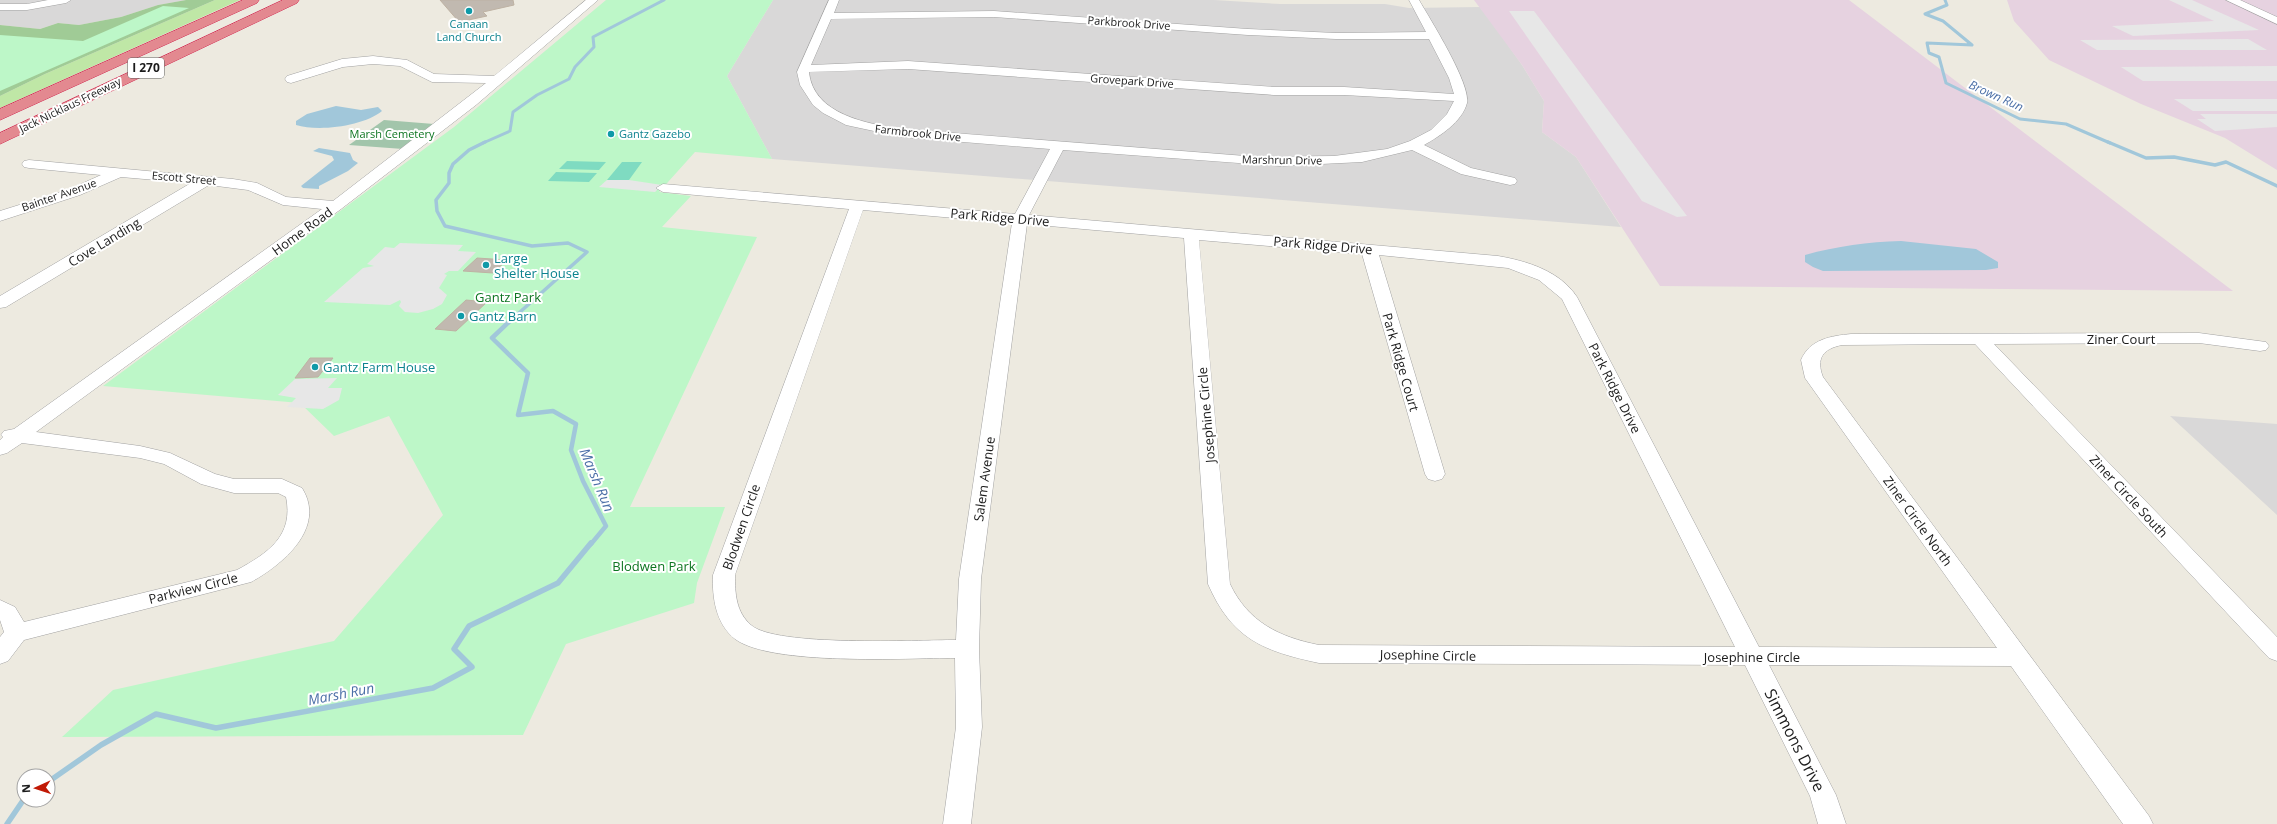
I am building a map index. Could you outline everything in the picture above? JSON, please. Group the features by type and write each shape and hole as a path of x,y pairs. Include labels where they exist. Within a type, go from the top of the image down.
{"highway":[{"name":"Jack Nicklaus Freeway","path":"0,115 253,0"},
{"name":"Jack Nicklaus Freeway","path":"0,139 293,0"}],"street":[{"path":"0,7 27,7 63,0"},
{"name":"Home Road","path":"0,448 9,435 336,206 498,80 593,0"},
{"path":"803,69 834,0"},
{"path":"1414,0 1455,78 1461,98"},
{"path":"2231,0 2277,21"},
{"name":"Parkbrook Drive","path":"827,16 1000,15 1248,32 1336,36 1432,35"},
{"path":"291,80 342,63 374,60 403,63 432,78 498,80"},
{"name":"Grovepark Drive","path":"803,69 908,65 1274,91 1344,91 1461,98"},
{"name":"Farmbrook Drive","path":"803,69 802,77 816,101 836,117 865,127 902,133 1091,147"},
{"name":"Marshrun Drive","path":"1091,147 1258,161 1315,162 1363,158 1413,145 1430,136 1448,122 1459,107 1461,98"},
{"name":"Salem Avenue","path":"956,824 965,769 969,727 967,649 970,579 1020,219 1059,144"},
{"path":"1413,145 1466,171 1510,181"},
{"name":"Escott Street","path":"29,164 207,180 252,186 283,200 298,204 336,206"},
{"name":"Bainter Avenue","path":"0,216 75,192 118,172"},
{"name":"Cove Landing","path":"0,303 207,180"},
{"name":"Park Ridge Drive","path":"663,188 857,206 1369,249 1511,263 1536,271 1560,287 1569,297 1752,658"},
{"name":"Blodwen Circle","path":"857,206 724,575 724,596 727,611 745,634 774,645 821,648 967,649"},
{"name":"Josephine Circle","path":"1191,234 1219,584 1226,601 1236,616 1253,631 1272,642 1295,650 1319,654 1752,658 2017,658"},
{"name":"Park Ridge Court","path":"1369,249 1435,474"},
{"name":"Ziner Court","path":"1980,339 2199,338 2260,346"},
{"name":"Ziner Circle South","path":"1980,339 2277,652"},
{"name":"Ziner Circle North","path":"1980,339 1839,340 1823,345 1814,351 1809,359 1809,368 1814,378 2139,824"},
{"name":"Parkview Circle","path":"9,435 140,452 170,459 208,479 234,486 282,486 295,493 299,505 298,521 290,542 266,564 243,576 16,633"},
{"path":"0,608 10,616 16,633 0,655"},
{"name":"Simmons Drive","path":"1752,658 1823,795 1832,824"}],"shaded area":[{"path":"0,0 186,0 158,5 121,17 79,25 58,23 40,29 0,25"},
{"path":"773,0 1214,0 1280,4 1385,4 1409,8 1481,7 1522,65 1544,101 1542,132 1576,157 1621,227 772,159 727,76"},
{"path":"1474,0 1849,0 2233,291 1660,286 1576,157 1542,132 1544,101 1522,65"},
{"path":"2007,0 2277,0 2277,170 2225,138 2141,104 2049,60 2014,21"},
{"path":"2169,0 2192,0 2259,30 2133,36 2112,26 2214,21"},
{"path":"1509,11 1534,11 1687,216 1677,217 1642,201"},
{"path":"2248,39 2267,50 2097,50 2080,40"},
{"path":"2277,66 2277,81 2143,81 2121,67"},
{"path":"2174,99 2277,99 2277,111 2193,111"},
{"path":"2200,114 2277,114 2277,127 2215,131 2197,119 2206,119"},
{"path":"607,180 629,180 662,185 655,192 599,187"},
{"path":"400,243 463,245 458,251 476,252 458,271 449,271 444,274 447,275 439,288 447,295 442,304 433,309 418,313 405,312 399,306 401,302 400,300 390,305 324,302 363,268 374,266 367,264 385,247 394,248"},
{"path":"337,378 328,388 342,388 339,400 323,409 287,407 296,398 278,395 295,379"},
{"path":"2170,416 2277,424 2277,515"}],"green space":[{"path":"186,0 215,0 45,74 0,96 0,25 40,29 58,23 79,25 121,17 158,5"},
{"path":"215,0 240,0 0,108 0,96 45,74"},
{"name":"Gantz Park","path":"606,0 773,0 727,76 772,159 695,152 659,192 691,196 662,227 757,237 630,507 725,507 697,583 694,603 566,644 523,735 62,737 113,690 334,641 443,515 389,416 334,436 300,403 103,386 454,127"},
{"path":"163,6 189,8 0,91 0,35 83,41"},
{"name":"Marsh Cemetery","path":"384,120 434,124 403,149 349,145"},
{"path":"567,161 606,162 599,170 559,169"},
{"path":"622,162 642,162 629,180 607,180"},
{"path":"556,172 597,173 589,182 548,181"}],"water":[{"path":"336,106 361,110 378,107 382,111 374,116 353,124 329,128 296,125 296,121 307,114"},
{"path":"319,148 350,153 353,160 358,163 348,171 319,186 319,189 303,188 301,186 334,160 332,156 313,151"},
{"path":"1901,241 1976,249 1998,262 1998,268 1986,270 1823,271 1805,262 1805,255 1829,249 1865,243"}],"building":[{"name":"Canaan Land Church","path":"440,0 513,0 514,5 483,12 487,16 459,22"},
{"name":"Large Shelter House","path":"477,258 507,260 493,273 463,271"},
{"name":"Gantz Barn","path":"466,300 487,302 456,331 435,329"},
{"name":"Gantz Farm House","path":"310,358 333,358 318,377 295,378"}],"waterway":[{"name":"Marsh Run","path":"483,143 510,131 513,112 537,95 569,79 575,67 594,47 593,37 664,0"},
{"name":"Brown Run","path":"1945,0 1947,5 1925,14 1943,21 1972,45 1927,43 1929,53 1939,57 1946,83 2020,119 2066,124 2110,143"},
{"name":"Brown Run","path":"2108,142 2146,158 2174,157 2215,165 2226,162 2277,186"},
{"name":"Marsh Run","path":"483,143 469,150 453,164 449,173 449,183 436,200 437,211 445,226 532,246 568,243 587,252 510,321"},
{"name":"Marsh Run","path":"511,320 492,338 528,373 518,415 553,411 576,424 571,450 583,481 606,526 591,544"},
{"name":"Marsh Run","path":"56,776 101,745 156,714 216,728 433,688 472,667 454,649 469,626 558,583 591,543"},
{"name":"Marsh Run","path":"7,824 18,808"}],"place":[{"name":"Canaan Land Church","path":"469,11"},
{"name":"Gantz Gazebo","path":"611,134"},
{"name":"Large Shelter House","path":"486,265"},
{"name":"Gantz Barn","path":"461,316"},
{"name":"Gantz Farm House","path":"315,367"}],"park label":[{"name":"Blodwen Park","path":"654,566"}]}
